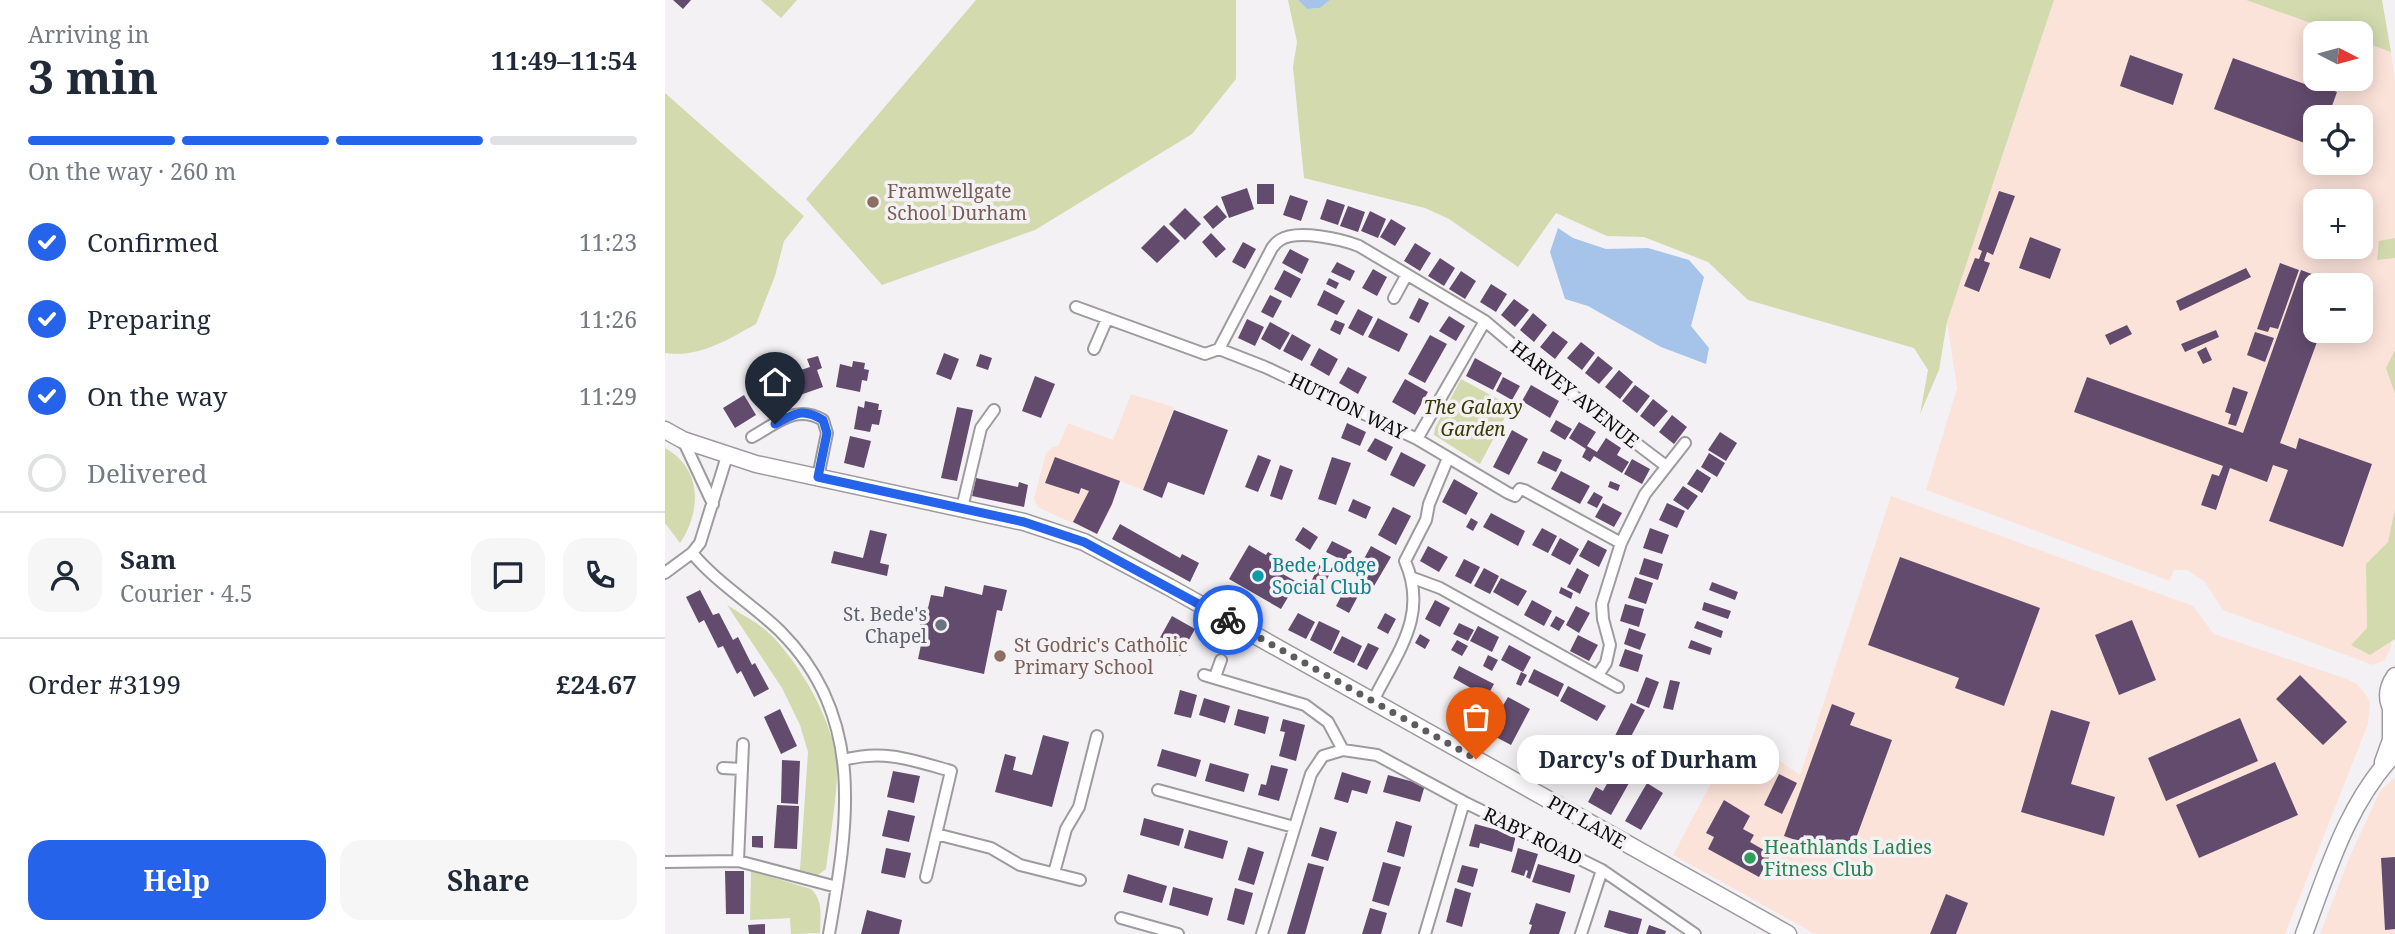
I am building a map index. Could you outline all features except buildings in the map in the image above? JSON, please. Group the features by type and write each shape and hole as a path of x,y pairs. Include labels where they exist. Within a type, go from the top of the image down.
{"street":[{"name":"HARVEY AVENUE","path":"1219,349 1272,248 1281,239 1314,236 1347,242 1359,246 1485,321 1570,393 1666,466"},
{"path":"1394,298 1406,276"},
{"name":"HUTTON WAY","path":"1076,307 1206,354 1219,349 1265,367 1417,439 1448,458"},
{"path":"1094,349 1107,319"},
{"path":"1417,439 1485,321"},
{"path":"963,508 981,428 994,410"},
{"path":"665,430 683,440 727,456 818,477 827,433 823,420 811,413 798,412 752,437"},
{"path":"683,440 713,505"},
{"path":"1598,675 1606,663 1610,645 1602,604 1621,543 1645,494 1685,443"},
{"path":"665,573 692,553 700,543 727,456"},
{"path":"1373,701 1413,622 1413,578 1405,561 1426,520 1429,504 1448,458 1508,493 1515,496 1520,489 1524,490 1621,543"},
{"name":"PIT LANE","path":"818,477 1024,522 1084,542 1788,934"},
{"path":"692,553 779,630 807,664 835,721 843,760 847,801 829,934"},
{"path":"1413,578 1440,588 1618,687"},
{"path":"1221,660 1209,676 1305,705 1328,722 1343,750 1323,756 1311,774 1262,934"},
{"path":"2379,770 2391,740 2393,712 2388,693 2395,677"},
{"path":"1054,873 1066,829 1079,807 1097,736"},
{"path":"738,861 743,744"},
{"name":"RABY ROAD","path":"1343,750 1377,755 1464,803 1602,870 1695,934"},
{"path":"2304,934 2339,839 2363,794 2379,770 2395,753"},
{"path":"843,760 873,754 890,754 951,771 926,877"},
{"path":"723,768 742,769"},
{"path":"1158,790 1294,827"},
{"name":"RABY ROAD","path":"1425,934 1464,803"},
{"path":"936,834 991,848 1020,865 1080,880"},
{"path":"665,862 738,861 837,887"},
{"name":"RABY ROAD","path":"1581,934 1602,870"},
{"path":"1121,918 1178,934"}],"shaded area":[{"path":"2054,0 2246,0 2305,21 2303,91 2373,91 2373,45 2391,52 2395,81 2395,609 2391,647 2385,660 2373,665 2223,610 2204,581 2187,570 2174,570 2170,581 1926,490 1957,388 1947,322"},
{"path":"1131,394 1174,407 1143,490 1120,481 1113,503 1097,534 1037,507 1034,498 1046,453 1058,446 1068,423 1113,440"},
{"path":"1891,496 2193,606 2214,634 2357,684 2370,704 2368,724 2285,934 1815,934 1673,855 1734,740 1764,750 1800,775"},
{"path":"2395,777 2395,934 2320,934 2350,856 2380,791"}],"green space":[{"path":"761,0 797,0 781,18"},
{"path":"976,0 1236,0 1236,79 1192,134 1035,230 882,285 806,199"},
{"path":"1288,0 1298,0 1307,9 1320,8 1330,0 2054,0 1947,322 1939,370 1920,414 1928,370 1914,348 1748,300 1708,262 1644,237 1607,236 1556,213 1518,267 1449,219 1425,208 1304,178 1293,67 1297,42"},
{"path":"2246,0 2382,0 2391,52 2373,45 2373,21 2305,21"},
{"path":"665,93 804,216 784,241 775,276 756,324 712,346 677,354 665,353"},
{"path":"2395,238 2395,258 2377,260 2379,241"},
{"path":"2395,350 2395,394 2386,368"},
{"name":"The Galaxy Garden","path":"1461,379 1511,406 1480,464 1434,435 1435,428"},
{"path":"665,448 686,467 695,492 692,518 680,543 665,523"},
{"path":"2395,509 2395,639 2370,655 2351,645 2367,628 2366,564 2388,542"},
{"path":"727,605 771,635 794,662 815,696 830,732 837,767 836,792 826,869 818,875 800,870 808,752 800,725 782,688"},
{"path":"751,871 811,889 820,904 820,933 791,934 790,918 750,920"}],"water":[{"path":"1298,0 1330,0 1320,8 1307,9"},
{"path":"1558,228 1573,238 1606,249 1648,248 1689,260 1704,277 1691,326 1709,348 1706,364 1661,347 1588,306 1565,299 1550,252"}],"way so far":[{"path":"1228,620 1476,759"}],"place":[{"name":"Framwellgate School Durham","path":"873,202"},
{"name":"Bede Lodge Social Club","path":"1258,576"},
{"name":"St. Bede's Chapel","path":"941,625"},
{"name":"St Godric's Catholic Primary School","path":"1000,656"},
{"name":"Darcy's of Durham","path":"1476,759"},
{"name":"Heathlands Ladies Fitness Club","path":"1750,858"}],"route":[{"path":"775,424 798,412 811,413 823,420 827,433 818,477 1024,522 1084,542 1228,620"}]}
